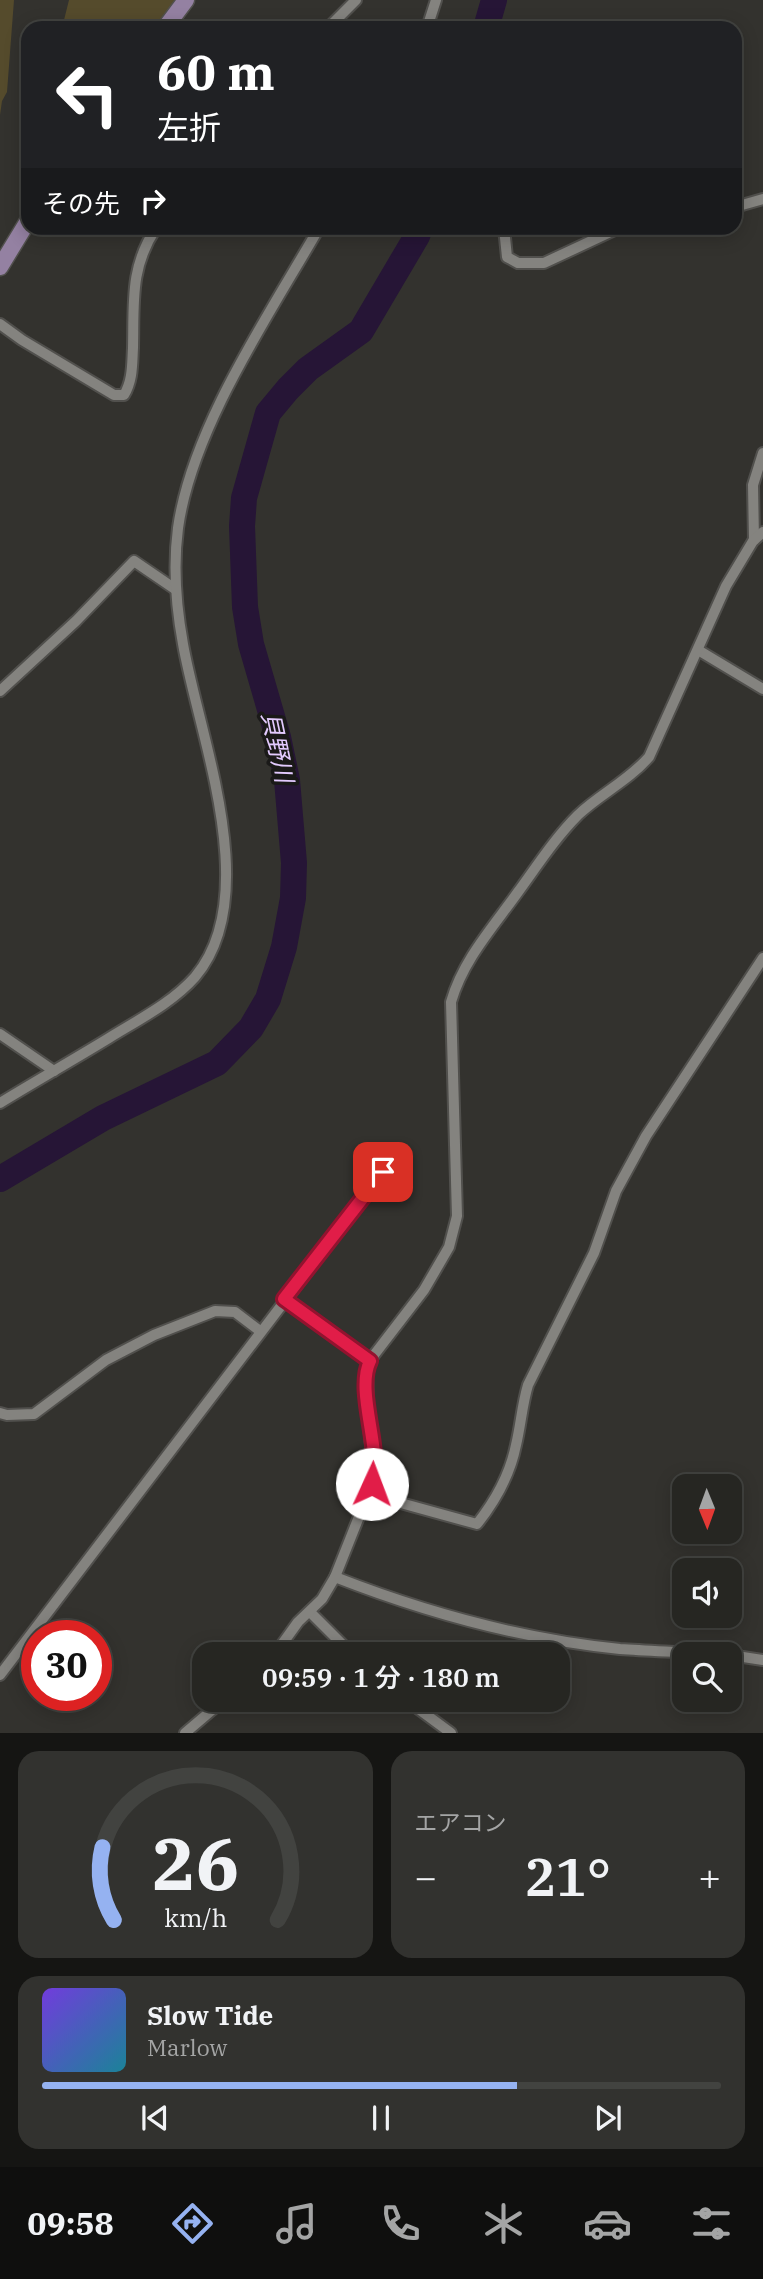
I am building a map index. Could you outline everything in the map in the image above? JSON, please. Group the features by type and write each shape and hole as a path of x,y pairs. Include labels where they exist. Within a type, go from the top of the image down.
{"street":[{"path":"170,21 186,0"},
{"path":"335,21 356,0"},
{"path":"429,21 436,0"},
{"path":"742,204 763,199"},
{"path":"0,267 21,232"},
{"path":"0,324 114,395 124,395 132,375 134,284 138,262 152,235"},
{"path":"0,1103 167,1001 194,978 210,956 217,938 225,901 226,856 214,778 183,645 175,589 178,528 188,484 212,421 315,235"},
{"path":"505,235 507,257 518,263 544,263 604,235"},
{"path":"754,540 753,485 763,453"},
{"path":"284,1642 298,1622 322,1599 335,1577 374,1476 367,1368 399,1320 424,1290 449,1247 457,1216 451,1002 455,987 468,962 553,845 579,814 634,774 649,757 726,586 754,540 763,532"},
{"path":"0,691 76,621 134,561 175,589"},
{"path":"698,650 763,689"},
{"path":"368,1494 477,1524 496,1500 517,1443 522,1405 528,1385 594,1253 616,1191 646,1136 763,958"},
{"path":"0,1034 54,1071"},
{"path":"0,1675 383,1172"},
{"path":"284,1299 370,1361"},
{"path":"0,1413 34,1414 106,1360 154,1335 215,1311 235,1312 260,1331"},
{"path":"335,1577 438,1614 505,1630 621,1649 672,1652"},
{"path":"310,1612 340,1642"},
{"path":"742,1657 763,1660"},
{"path":"185,1733 210,1712"},
{"path":"423,1712 451,1733"}],"shaded area":[{"path":"0,0 14,0 7,92 2,101 0,115"},
{"path":"69,0 176,0 160,21 64,21"}],"waterway":[{"name":"貝野川","path":"488,21 494,0"},
{"name":"貝野川","path":"0,1179 103,1118 217,1063 251,1028 268,999 284,947 293,898 294,863 287,780 278,737 251,644 245,607 242,526 244,498 268,413 308,369 361,331 417,235"}],"route":[{"path":"372,1484 373,1442 368,1415 367,1368 370,1361 284,1299 383,1172"}]}
